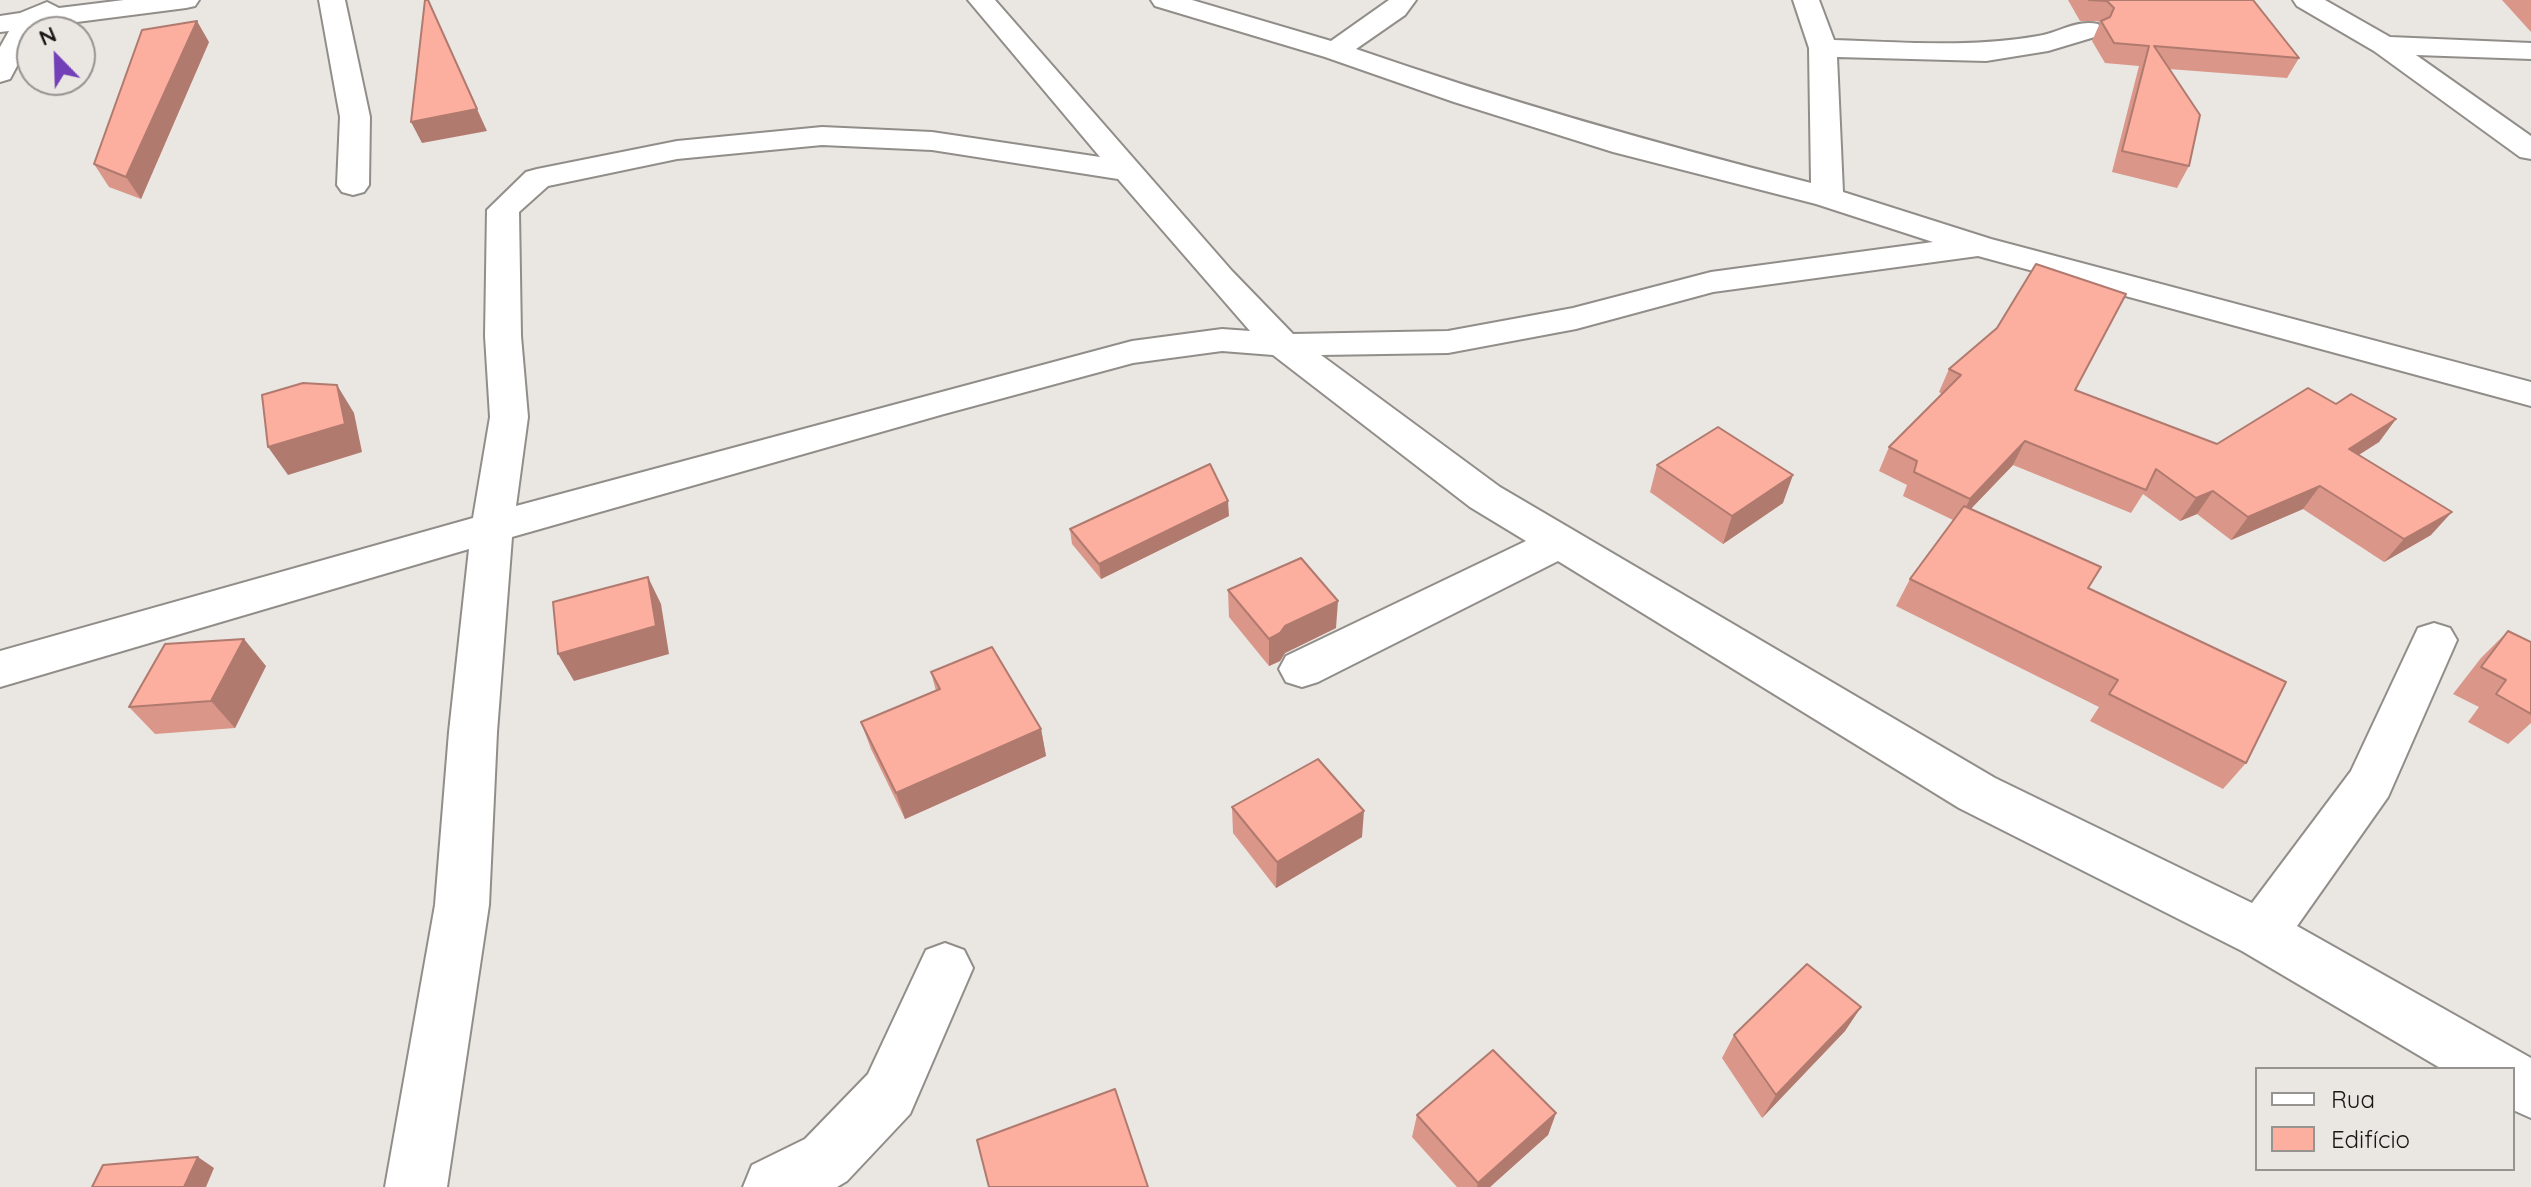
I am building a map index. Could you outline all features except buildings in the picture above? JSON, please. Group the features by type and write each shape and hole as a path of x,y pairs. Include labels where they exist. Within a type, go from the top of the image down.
{"street":[{"path":"35,16 65,0"},
{"path":"60,16 186,0"},
{"path":"332,0 355,117 353,185"},
{"path":"981,0 1220,278 1283,345 1485,497 1977,793 2261,934 2493,1067"},
{"path":"1164,0 1335,51 1464,96 1624,145 1827,197 1979,246 2531,394"},
{"path":"1335,51 1396,9 1403,0"},
{"path":"1806,0 1823,48 1827,197"},
{"path":"2306,0 2384,45 2531,150"},
{"path":"1823,48 1986,53 2048,43 2088,30"},
{"path":"0,73 16,43"},
{"path":"2384,45 2531,51"},
{"path":"416,1187 462,905 473,732 492,529 509,417 503,336 503,210 537,179 677,150 822,136 932,141 1129,171"},
{"path":"0,669 930,405 1132,352 1222,340 1283,345 1448,342 1576,318 1711,282 1979,246"},
{"path":"1302,669 1558,543"},
{"path":"2261,934 2370,783 2434,640"},
{"path":"774,1187 826,1160 889,1094 945,968"}]}
